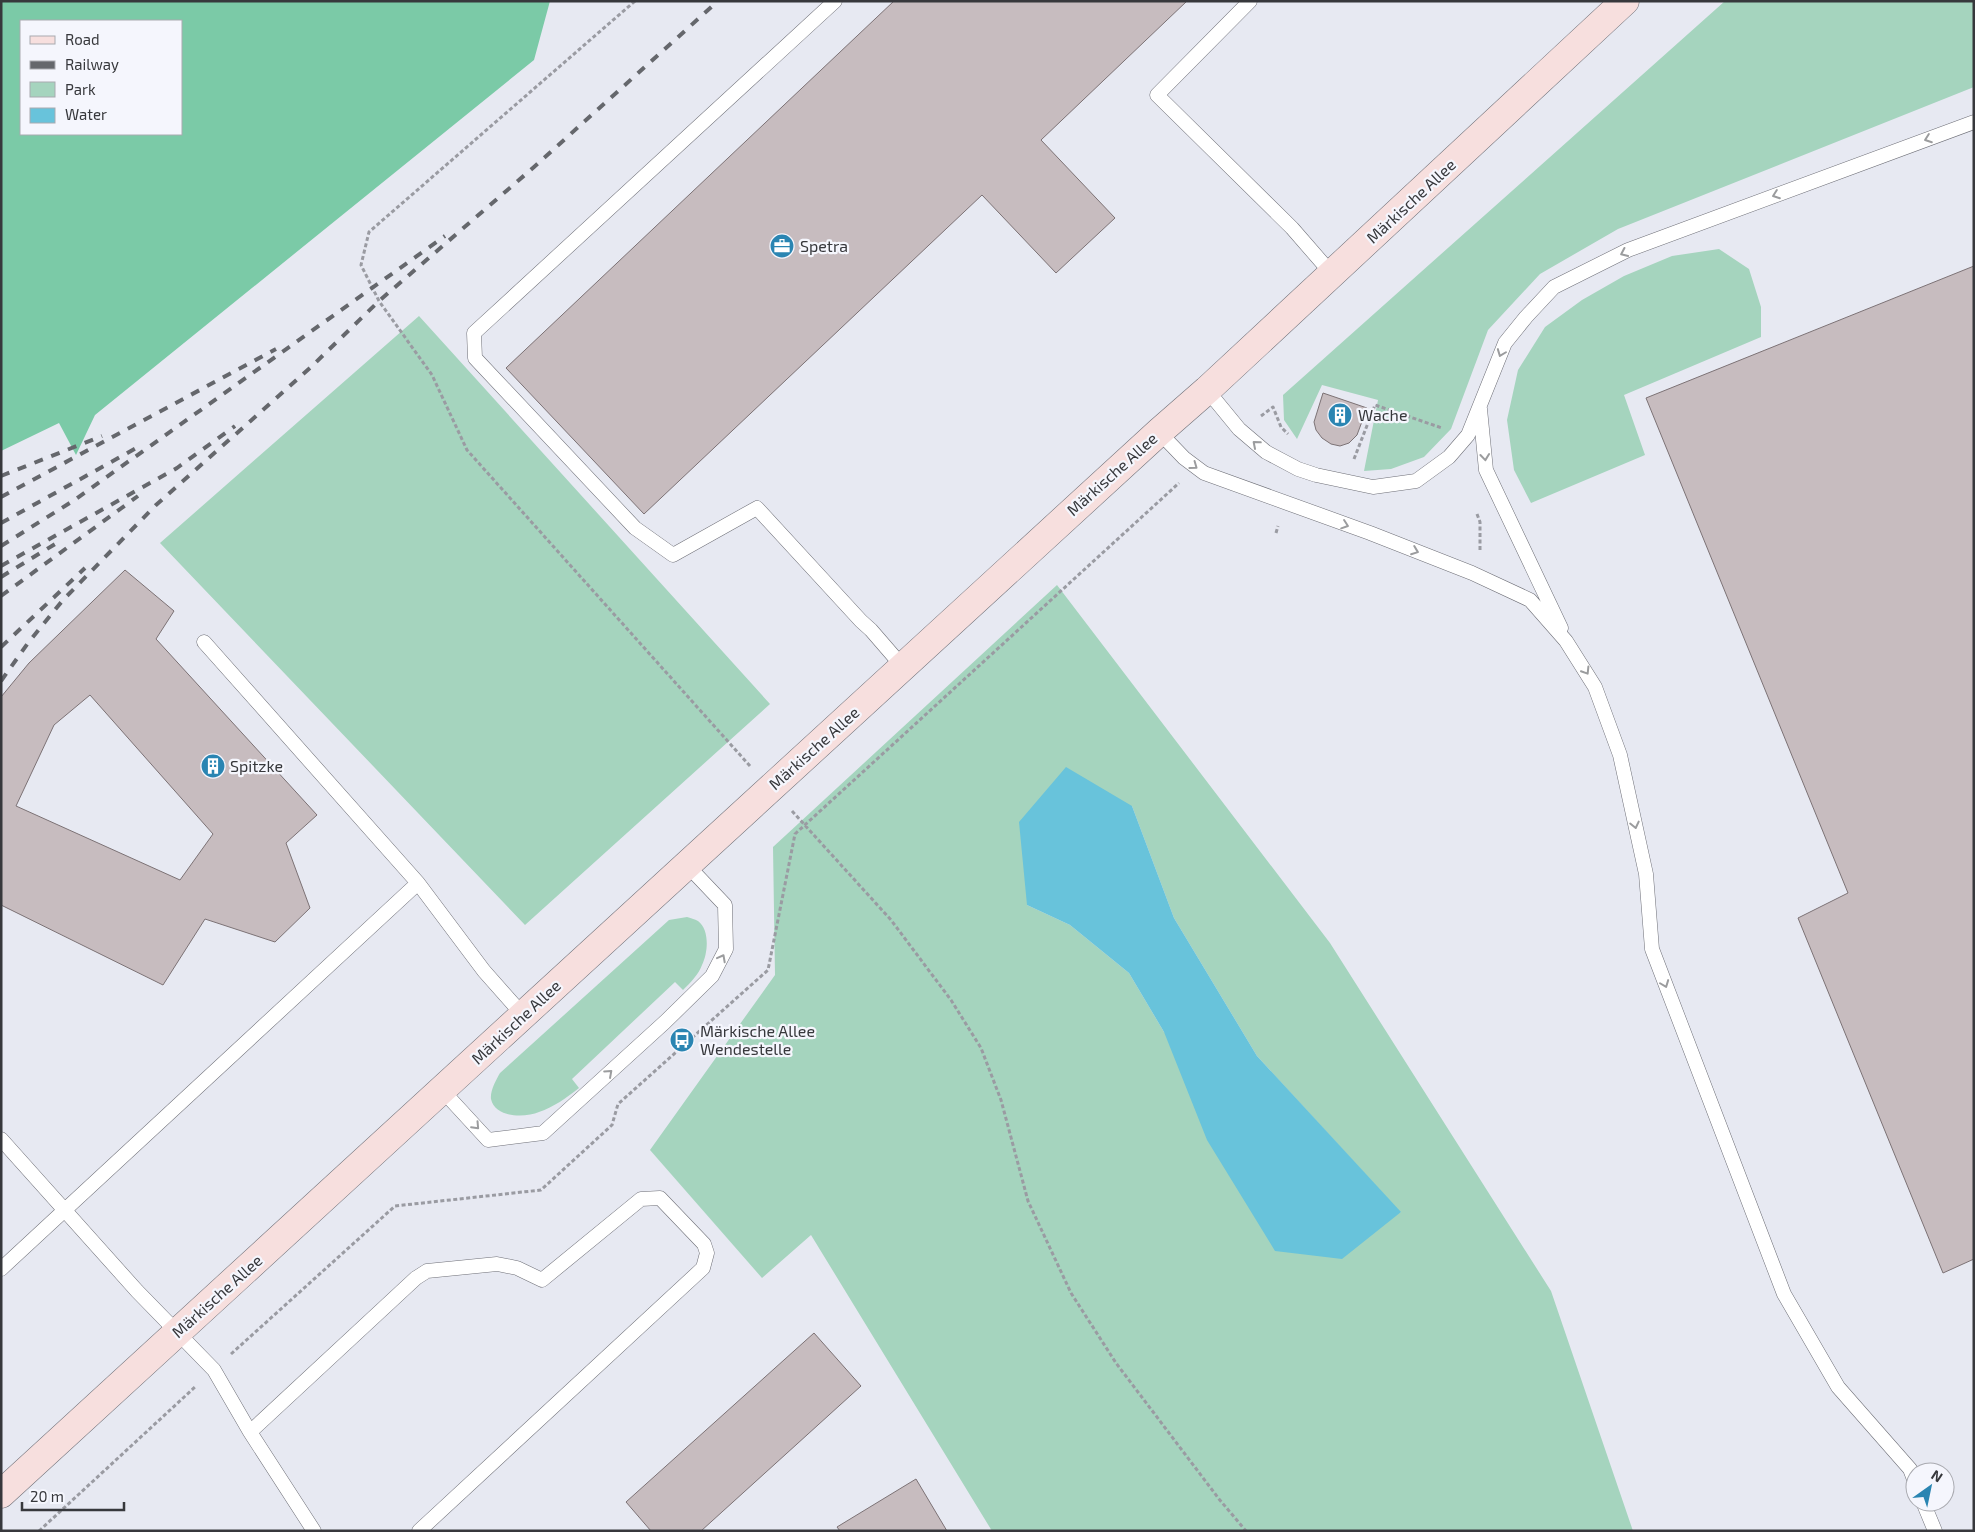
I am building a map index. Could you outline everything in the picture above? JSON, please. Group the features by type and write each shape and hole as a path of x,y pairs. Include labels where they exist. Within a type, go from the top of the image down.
{"street":[{"name":"Märkische Allee","path":"1,1494 770,788 1207,390 1625,1"}],"lane":[{"path":"835,1 474,333 475,358 635,528 674,556 757,508 903,667"},
{"path":"1250,1 1157,95 1292,228 1332,274"},
{"path":"1207,390 1239,429 1266,452 1298,469 1316,475 1373,487 1416,481 1449,457 1468,435 1505,343 1554,287 1628,250 1974,122"},
{"path":"1480,408 1486,470 1524,547 1566,641"},
{"path":"1159,432 1184,458 1204,473 1370,533 1472,573 1530,600 1566,641 1595,686 1620,755 1646,874 1652,949 1784,1294 1838,1387 1905,1463"},
{"path":"204,642 418,883 484,971 523,1015"},
{"path":"442,1090 488,1140 543,1133 665,1022 712,976 726,949 725,905 687,865"},
{"path":"1,1268 418,883"},
{"path":"1,1139 136,1291 214,1370 250,1432 314,1531"},
{"path":"250,1432 416,1278 427,1271 497,1264 517,1268 542,1280 641,1199 660,1198 704,1244 707,1253 703,1268 419,1531"},
{"path":"1927,1512 1935,1531"}],"path":[{"path":"635,1 369,232 361,265 379,300 432,375 467,450 715,730 891,920 951,1000 981,1048 1001,1100 1028,1200 1071,1293 1116,1362 1219,1499 1246,1531"}],"green space":[{"path":"1,1 550,1 534,60 95,415 76,455 59,423 1,451"},
{"path":"1725,1 1974,1 1974,87 1618,229 1540,274 1488,330 1451,429 1424,457 1391,469 1364,471 1378,400 1322,385 1297,439 1284,420 1283,395"},
{"path":"1719,249 1749,269 1761,307 1761,337 1624,395 1645,455 1531,503 1514,470 1507,420 1518,370 1545,327 1582,300 1624,276 1672,256"},
{"path":"419,316 770,704 525,925 160,543"},
{"path":"1057,585 1330,943 1551,1291 1633,1531 992,1531 811,1235 762,1278 650,1150 775,975 773,847","holes":["1132,806 1174,918 1257,1056 1401,1213 1164,1032 1129,973 1070,925 1027,905"]},
{"path":"687,917 697,920 702,925 707,942 706,954 701,968 686,987 683,990 675,982 572,1079 579,1088 560,1102 533,1114 519,1116 498,1110 491,1096 500,1073 669,920"}],"water":[{"path":"1066,767 1132,806 1174,918 1257,1056 1401,1212 1342,1259 1275,1251 1207,1140 1164,1032 1129,973 1070,925 1027,905 1019,822"}],"building":[{"name":"Spetra","path":"894,1 1187,1 1041,140 1115,218 1056,273 982,195 644,514 506,368"},
{"path":"1974,266 1974,1259 1943,1273 1798,918 1848,893 1646,398"},
{"name":"Wache","path":"1323,393 1367,408 1357,435 1349,443 1340,446 1331,444 1322,438 1316,430 1314,422"},
{"name":"Spitzke","path":"125,570 174,611 156,639 317,815 286,843 310,908 275,942 205,919 163,985 1,905 1,697 29,663","holes":["90,695 213,834 180,880 16,806 54,725"]},
{"path":"814,1333 861,1386 701,1531 651,1531 626,1502"},
{"path":"916,1479 947,1531 840,1531 837,1527"}],"railway":[{"path":"1,681 28,643 63,600 156,505 310,368 379,301 534,167 718,1"},
{"path":"1,546 73,501 445,236"},
{"path":"1,497 276,349"},
{"path":"1,566 177,468 235,426"},
{"path":"1,476 102,436"},
{"path":"1,523 140,446"},
{"path":"1,596 138,496"},
{"path":"1,577 60,541"},
{"path":"1,647 85,568"}],"place":[{"name":"Spetra","path":"782,246"},
{"name":"Wache","path":"1340,415"},
{"name":"Spitzke","path":"213,766"},
{"name":"Märkische Allee Wendestelle","path":"682,1040"}]}
